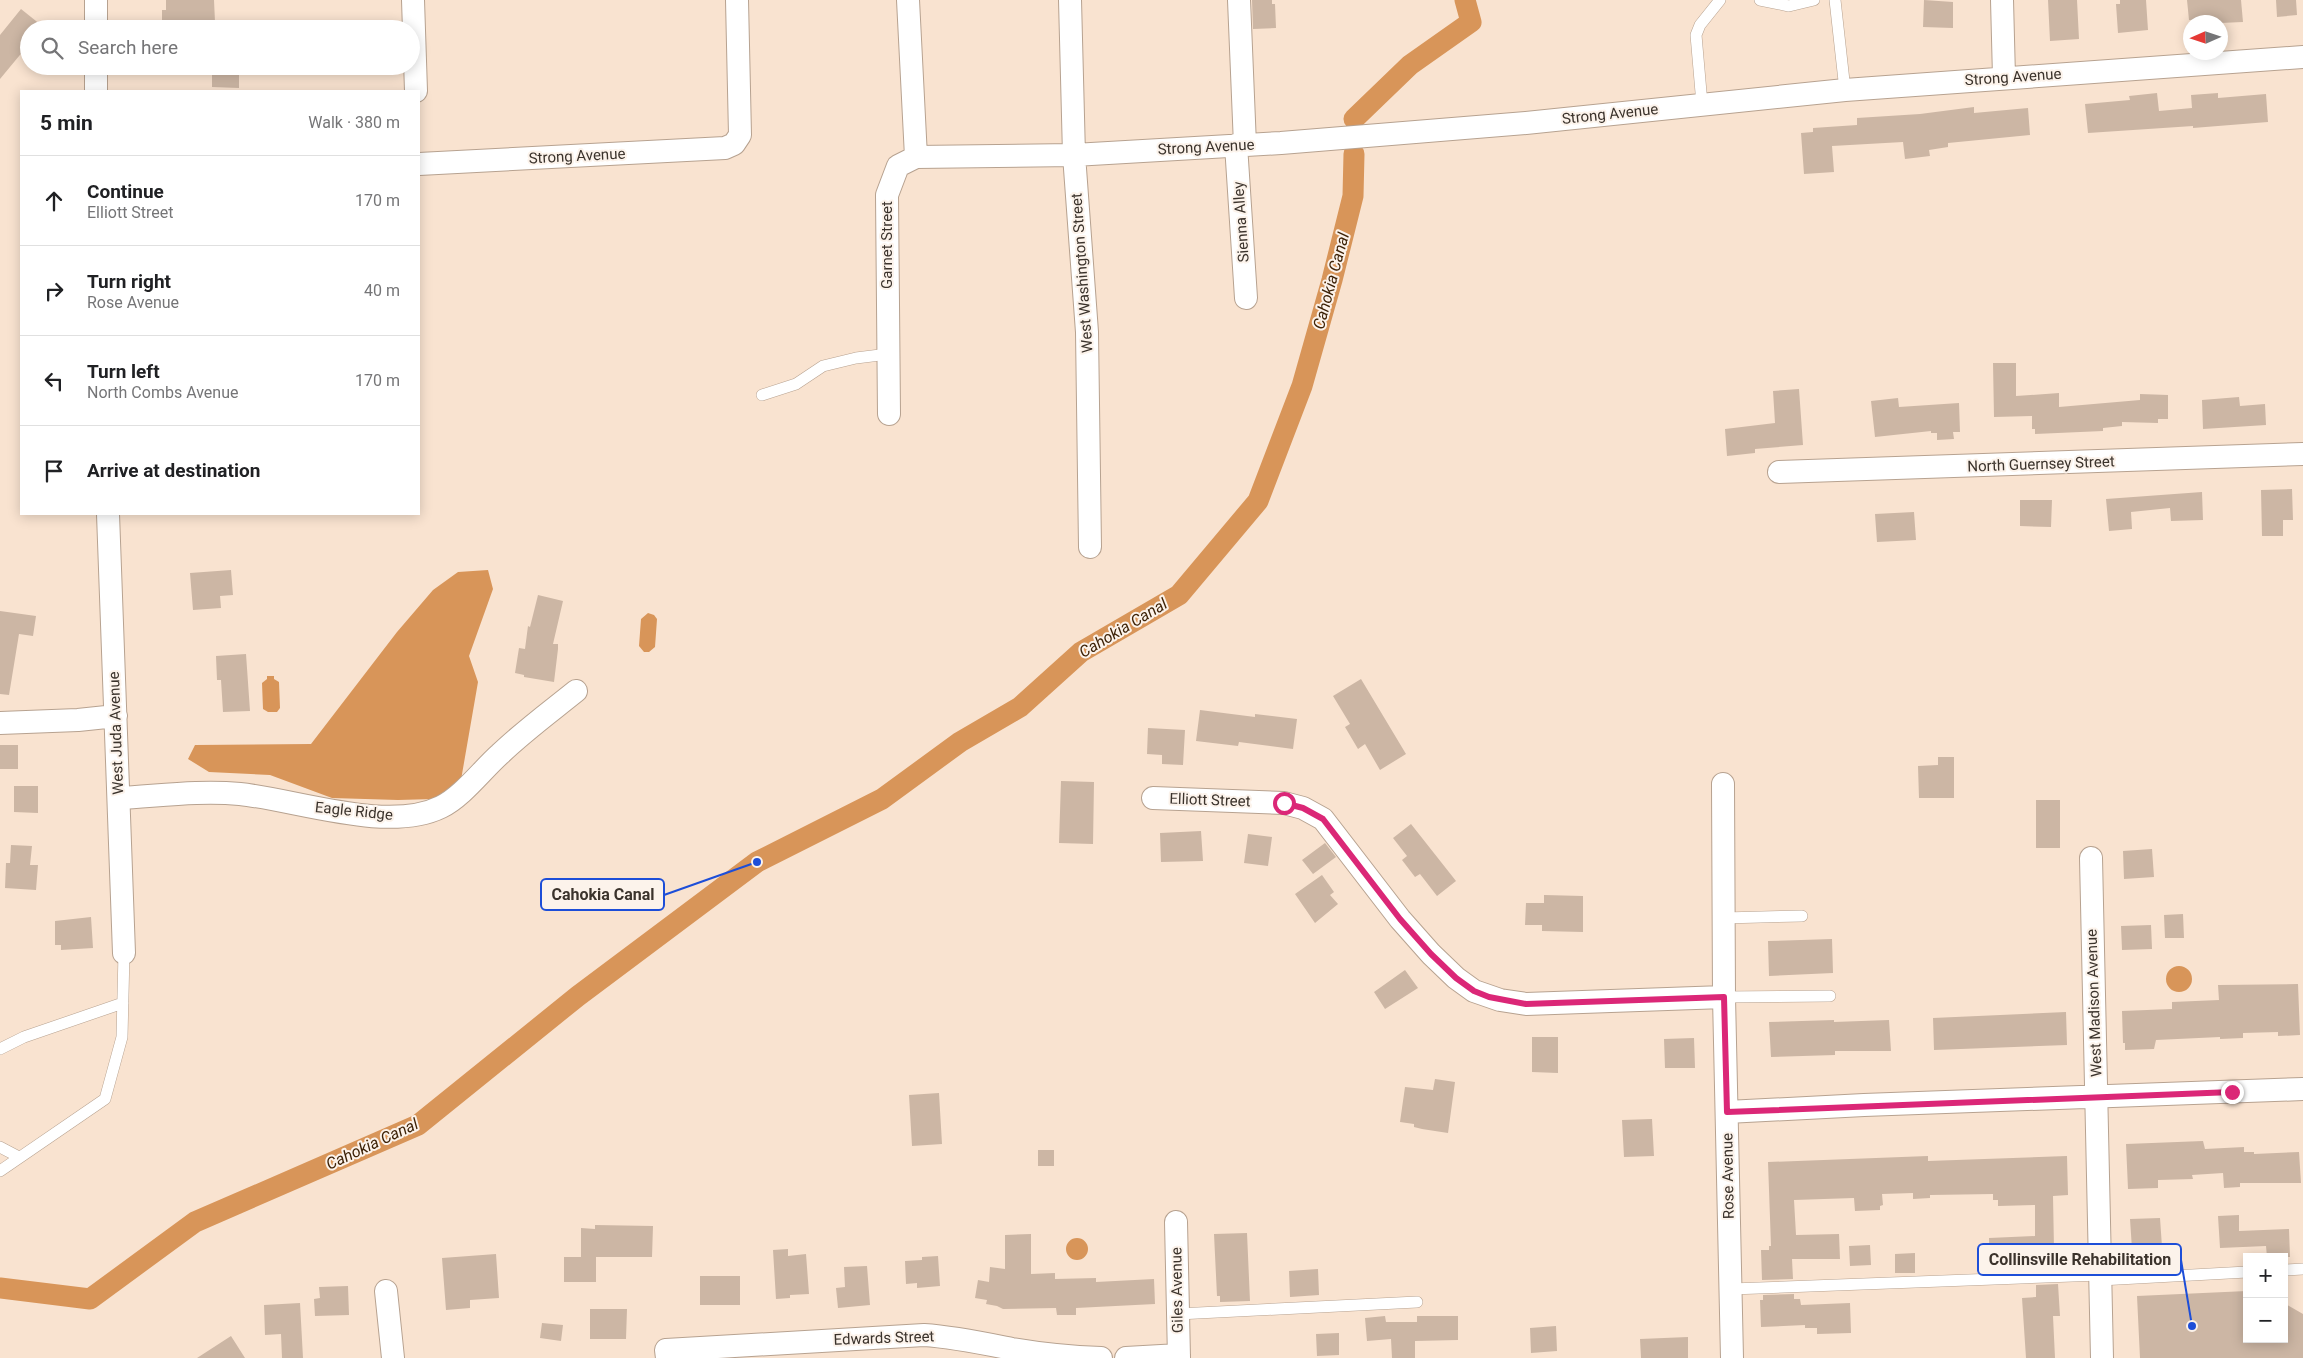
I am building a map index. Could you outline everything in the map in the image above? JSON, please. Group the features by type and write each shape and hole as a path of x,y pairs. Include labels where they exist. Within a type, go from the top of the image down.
{"street":[{"path":"96,0 96,20"},
{"path":"412,0 413,20"},
{"name":"Strong Avenue","path":"420,164 725,148 734,144 740,135 738,0"},
{"path":"908,0 916,157"},
{"name":"West Washington Street","path":"1070,0 1074,155 1087,332 1090,546"},
{"name":"Sienna Alley","path":"1239,0 1246,298"},
{"path":"2002,0 2004,77"},
{"name":"Strong Avenue","path":"916,157 1074,155 1241,145 1526,123 1845,90 2004,77 2303,57"},
{"path":"96,75 96,90"},
{"path":"415,75 416,90"},
{"name":"Garnet Street","path":"889,414 887,195 898,166 916,157"},
{"name":"North Guernsey Street","path":"1779,472 2303,454"},
{"name":"West Juda Avenue","path":"108,515 124,952"},
{"name":"Eagle Ridge","path":"119,798 239,794 336,811 378,816 412,816 427,813 450,802 519,737 576,691"},
{"path":"0,723 78,720 116,716"},
{"name":"Rose Avenue","path":"1723,784 1724,997 1732,1358"},
{"name":"Elliott Street","path":"1153,798 1284,803 1303,808 1323,819 1431,954 1456,978 1474,991 1489,997 1526,1004 1724,997"},
{"name":"West Madison Avenue","path":"2091,858 2102,1358"},
{"path":"1727,1112 2303,1089"},
{"name":"Giles Avenue","path":"1176,1222 1179,1357"},
{"path":"386,1291 393,1358"},
{"name":"Edwards Street","path":"667,1354 924,1334 955,1337 1012,1349 1063,1356 1100,1358"},
{"path":"1126,1358 1179,1357"}],"lane":[{"path":"1702,104 1696,35 1700,25 1720,0"},
{"path":"1760,0 1789,6 1814,0"},
{"path":"1835,0 1845,90"},
{"path":"762,396 796,384 823,366 856,358 888,354"},
{"path":"1724,918 1802,916"},
{"path":"0,1171 105,1099 122,1037 124,952"},
{"path":"1724,997 1830,996"},
{"path":"0,1049 24,1037 123,1004"},
{"path":"0,1147 18,1157"},
{"path":"2288,1270 2303,1269"},
{"path":"1731,1289 2243,1272"},
{"path":"1178,1314 1417,1302"}],"shaded area":[{"path":"488,570 493,589 469,656 478,682 461,780 434,799 332,798 270,775 209,772 188,759 195,745 311,744 397,632 433,590 458,572"},
{"path":"648,613 654,615 657,619 655,647 649,652 644,652 639,646 641,619"},
{"path":"267,676 274,676 274,679 279,682 280,708 277,712 268,712 263,709 262,683 267,679"},
{"path":"2179,966 2188,970 2192,979 2188,988 2179,992 2170,988 2166,979 2170,970"},
{"path":"1077,1238 1085,1241 1088,1249 1085,1257 1077,1260 1069,1257 1066,1249 1069,1241"}],"building":[{"path":"166,0 214,0 215,20 162,20 162,10 166,10"},
{"path":"1252,0 1272,0 1272,4 1275,4 1276,28 1253,29"},
{"path":"1924,0 1953,2 1953,28 1923,27"},
{"path":"2048,0 2077,0 2079,39 2050,41"},
{"path":"2120,0 2146,0 2148,30 2118,33 2116,4 2120,4"},
{"path":"2187,0 2241,0 2243,22 2228,23 2228,15 2188,15"},
{"path":"2276,0 2296,0 2297,15 2277,17"},
{"path":"21,9 35,20 20,20 20,55 0,79 0,35"},
{"path":"212,75 239,75 239,88 212,87"},
{"path":"2157,93 2159,111 2192,108 2191,95 2218,93 2218,98 2266,94 2268,122 2088,133 2085,104 2130,100 2129,96"},
{"path":"1974,107 1974,113 2028,108 2030,135 1948,143 1948,147 1929,150 1930,156 1905,159 1903,142 1832,146 1834,172 1804,174 1801,133 1813,132 1813,128 1857,125 1857,118 1920,114"},
{"path":"1993,363 2016,363 2016,396 2059,393 2059,407 2140,400 2140,394 2168,395 2168,419 2158,419 2158,423 2122,422 2122,426 2103,428 2103,431 2035,434 2035,429 2032,429 2032,416 1994,417"},
{"path":"1799,389 1803,445 1755,449 1755,453 1727,456 1725,429 1775,423 1773,391"},
{"path":"2239,397 2240,406 2265,404 2266,425 2203,429 2202,400"},
{"path":"1898,398 1899,407 1959,403 1960,432 1953,432 1954,439 1937,440 1937,433 1931,433 1931,431 1875,437 1871,401"},
{"path":"2292,489 2293,520 2283,520 2283,536 2262,536 2261,490"},
{"path":"2202,492 2203,520 2171,521 2170,508 2131,512 2132,529 2109,531 2106,499"},
{"path":"2020,500 2052,500 2051,527 2020,526"},
{"path":"1914,512 1916,540 1877,542 1875,514"},
{"path":"231,570 233,595 220,596 221,608 193,610 190,573"},
{"path":"538,595 563,601 553,644 558,644 554,682 524,677 524,675 515,673 519,648 525,649 528,626 530,627"},
{"path":"0,611 36,616 33,636 19,634 9,695 0,694"},
{"path":"246,654 250,711 223,712 221,680 217,680 216,656"},
{"path":"1361,679 1406,754 1380,770 1365,744 1358,749 1345,727 1350,724 1333,696"},
{"path":"1200,710 1255,717 1255,714 1297,719 1293,749 1239,742 1238,746 1196,741"},
{"path":"1148,728 1185,730 1183,765 1162,764 1162,755 1147,754"},
{"path":"0,745 18,745 18,769 0,769"},
{"path":"1938,757 1954,757 1954,798 1919,798 1918,766 1938,765"},
{"path":"1061,781 1094,782 1093,844 1059,843"},
{"path":"14,786 38,786 38,813 14,812"},
{"path":"2036,800 2060,800 2060,848 2036,848"},
{"path":"1411,824 1456,881 1437,896 1420,874 1415,877 1402,860 1407,856 1393,838"},
{"path":"1201,831 1203,861 1161,862 1160,833"},
{"path":"1248,834 1272,837 1268,866 1244,863"},
{"path":"1325,843 1336,857 1313,874 1302,860"},
{"path":"11,845 32,846 30,865 38,865 36,890 5,888 6,863 10,863"},
{"path":"2152,849 2154,877 2124,879 2123,851"},
{"path":"1322,875 1334,892 1330,895 1338,904 1315,923 1295,894"},
{"path":"1544,895 1583,896 1583,932 1542,931 1542,925 1525,925 1526,903 1544,903"},
{"path":"2183,914 2184,938 2165,938 2164,915"},
{"path":"91,917 93,948 61,950 61,945 55,945 55,921"},
{"path":"2151,925 2152,949 2122,950 2121,926"},
{"path":"1832,939 1833,973 1769,976 1768,941"},
{"path":"1405,970 1418,988 1385,1009 1374,992"},
{"path":"2298,984 2300,1035 2278,1036 2278,1032 2243,1033 2243,1038 2220,1039 2220,1037 2156,1040 2154,1049 2125,1050 2122,1011 2172,1009 2172,1002 2219,1000 2218,985"},
{"path":"2066,1012 2067,1045 1934,1050 1933,1018"},
{"path":"1834,1020 1834,1022 1889,1020 1891,1051 1835,1051 1835,1055 1771,1057 1769,1022"},
{"path":"1532,1037 1558,1037 1558,1073 1532,1072"},
{"path":"1694,1038 1695,1068 1665,1068 1664,1039"},
{"path":"1435,1079 1455,1082 1448,1133 1422,1129 1414,1127 1414,1124 1400,1122 1405,1087 1433,1090"},
{"path":"939,1093 942,1144 912,1146 909,1095"},
{"path":"1652,1119 1654,1156 1624,1157 1622,1120"},
{"path":"2203,1141 2205,1149 2244,1147 2244,1152 2254,1152 2254,1154 2299,1152 2301,1183 2240,1183 2240,1187 2224,1188 2223,1173 2192,1175 2193,1179 2158,1180 2158,1188 2128,1189 2126,1144"},
{"path":"1038,1150 1054,1150 1054,1166 1038,1166"},
{"path":"1928,1156 1928,1161 2067,1156 2068,1195 2053,1196 2054,1249 2071,1249 2072,1267 2035,1270 2035,1266 1990,1267 1989,1238 2035,1236 2035,1205 1998,1206 1998,1200 1993,1200 1993,1194 1930,1195 1930,1198 1913,1199 1913,1193 1882,1194 1883,1205 1880,1206 1880,1210 1855,1211 1854,1198 1794,1200 1796,1235 1839,1234 1840,1259 1792,1259 1793,1279 1762,1280 1761,1250 1769,1250 1769,1246 1771,1246 1768,1162"},
{"path":"2239,1215 2239,1231 2289,1229 2290,1257 2288,1257 2288,1253 2267,1253 2266,1246 2220,1248 2218,1216"},
{"path":"2160,1218 2162,1247 2132,1249 2130,1219"},
{"path":"595,1225 653,1226 652,1257 581,1257 581,1228 595,1229"},
{"path":"1247,1233 1250,1301 1220,1302 1220,1296 1217,1296 1214,1234"},
{"path":"1031,1234 1031,1274 1055,1273 1055,1279 1096,1278 1096,1282 1154,1279 1155,1304 1076,1308 1076,1315 1057,1315 1056,1308 1003,1309 986,1304 987,1300 975,1298 978,1280 989,1282 990,1267 1005,1269 1005,1235"},
{"path":"1870,1245 1871,1265 1850,1266 1849,1246"},
{"path":"788,1249 788,1256 806,1254 809,1294 790,1295 790,1298 776,1299 773,1250"},
{"path":"1915,1253 1915,1273 1895,1273 1895,1254"},
{"path":"496,1254 499,1298 470,1300 470,1308 446,1310 442,1258"},
{"path":"938,1256 940,1286 917,1288 917,1283 906,1284 905,1261 922,1260 922,1257"},
{"path":"564,1257 596,1257 596,1282 564,1282"},
{"path":"867,1266 870,1305 838,1308 836,1288 845,1287 844,1267"},
{"path":"1318,1269 1319,1295 1290,1297 1289,1271"},
{"path":"700,1276 740,1276 740,1305 700,1305"},
{"path":"2058,1284 2060,1316 2053,1316 2055,1358 2026,1358 2022,1298 2036,1297 2036,1285"},
{"path":"348,1286 349,1315 315,1316 314,1299 320,1298 319,1287"},
{"path":"2243,1291 2243,1343 2288,1343 2288,1305 2303,1314 2303,1358 2140,1358 2137,1296"},
{"path":"1794,1294 1794,1299 1800,1299 1801,1305 1850,1303 1851,1333 1817,1334 1817,1328 1805,1328 1805,1325 1761,1327 1760,1300 1763,1300 1763,1295"},
{"path":"300,1303 303,1358 282,1358 281,1334 265,1335 264,1305"},
{"path":"590,1309 627,1309 626,1339 590,1339"},
{"path":"1385,1316 1386,1322 1417,1322 1417,1316 1458,1316 1458,1340 1415,1341 1415,1358 1392,1358 1391,1339 1367,1341 1365,1318"},
{"path":"542,1323 563,1325 561,1341 540,1338"},
{"path":"1556,1326 1557,1351 1531,1353 1530,1328"},
{"path":"1339,1333 1339,1355 1317,1356 1316,1334"},
{"path":"231,1336 245,1358 197,1358"},
{"path":"1688,1337 1688,1358 1641,1358 1640,1339"}],"waterway":[{"name":"Cahokia Canal","path":"1354,119 1410,65 1471,22 1465,0"},
{"name":"Cahokia Canal","path":"0,1288 90,1299 195,1222 418,1125 578,996 757,862 882,799 960,742 1020,707 1081,652 1179,595 1258,501 1302,386 1332,280 1353,196 1354,154"}],"place":[{"name":"Cahokia Canal","path":"757,862"},
{"name":"Collinsville Rehabilitation","path":"2192,1326"}],"route":[{"path":"1284,803 1303,808 1323,819 1400,919 1431,954 1456,978 1474,991 1500,1000 1526,1004 1724,997 1727,1112 1864,1105 2232,1092"}]}
